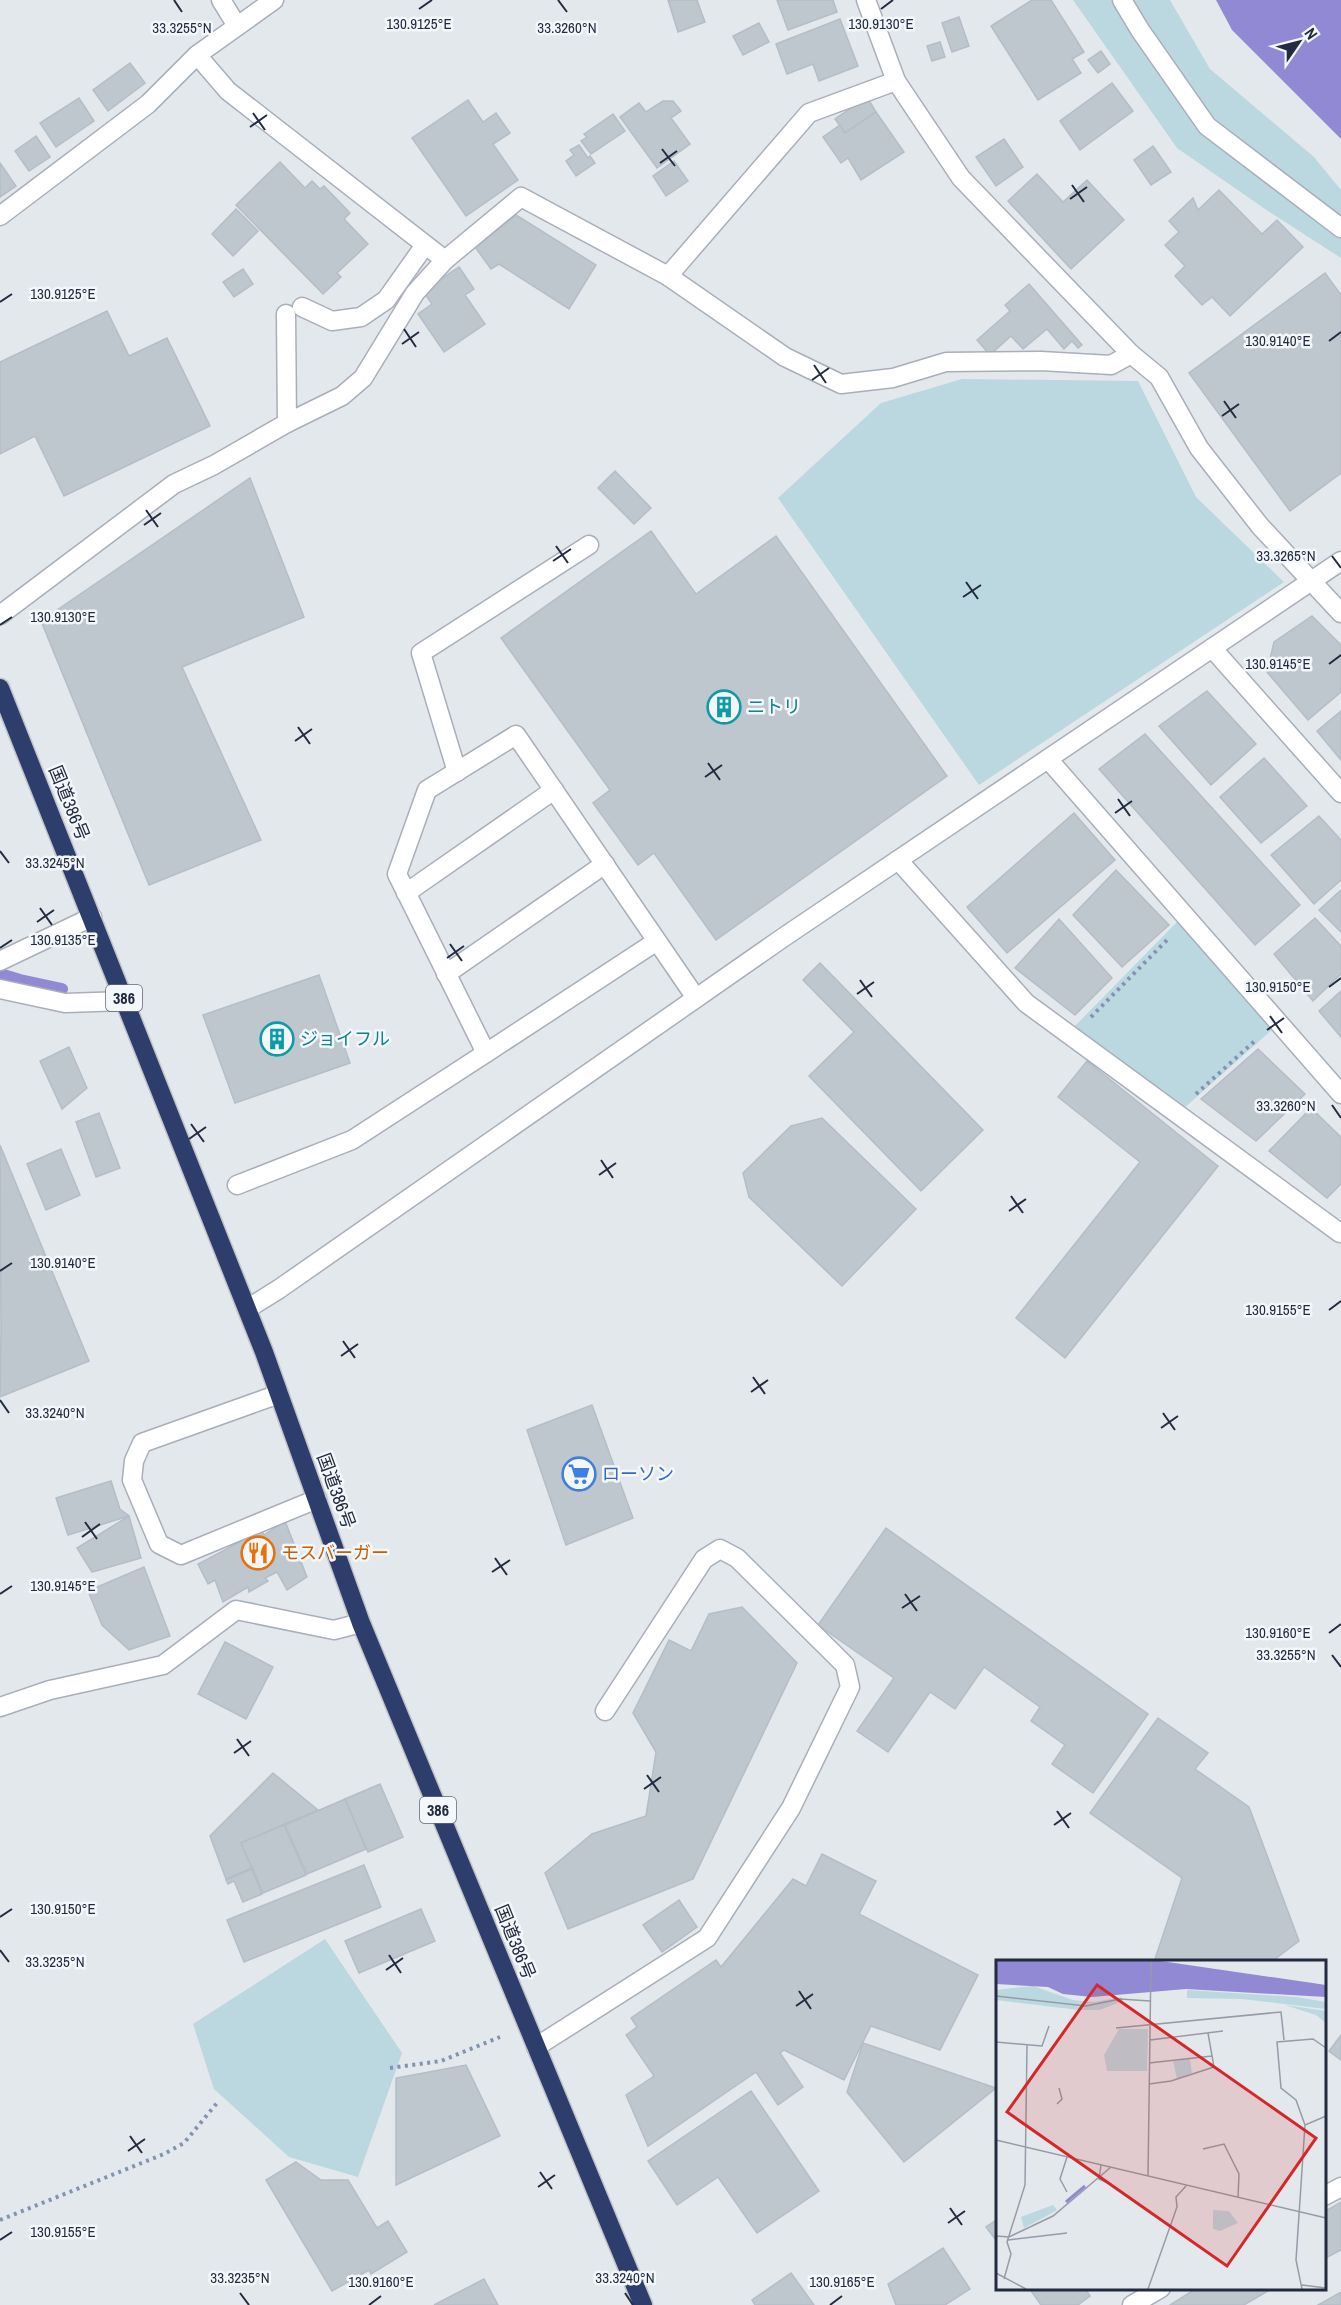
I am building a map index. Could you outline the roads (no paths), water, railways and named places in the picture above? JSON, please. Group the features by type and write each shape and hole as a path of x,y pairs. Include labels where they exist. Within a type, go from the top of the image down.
{"highway":[{"name":"国道386号","path":"0,688 247,1309 361,1623 643,2305"}],"street":[{"path":"221,0 237,26"},
{"path":"0,216 148,104 197,55 274,0"},
{"path":"866,0 896,81 961,178 1131,354 1159,377 1199,448 1260,526 1341,613"},
{"path":"1122,0 1140,30 1207,126 1341,228"},
{"path":"197,55 228,91 445,260"},
{"path":"668,276 809,113 896,81"},
{"path":"0,615 174,484 214,465 286,423 342,396 363,378 415,293 445,260 521,197 668,276 785,357 841,384 892,378 946,362 1041,361 1111,365 1131,354"},
{"path":"286,423 294,310 332,321 361,317 386,300 425,245"},
{"path":"457,772 421,653 588,545"},
{"path":"247,1309 696,998 1341,561"},
{"path":"1212,648 1341,793"},
{"path":"486,1053 397,874 427,790 516,735 696,998"},
{"path":"1048,759 1341,1094"},
{"path":"406,893 554,790"},
{"path":"898,860 1026,1003 1340,1233"},
{"path":"446,974 605,864"},
{"path":"0,962 92,917"},
{"path":"237,1185 352,1140 657,941"},
{"path":"0,989 65,1003 125,1001"},
{"path":"279,1394 142,1443 134,1461 132,1479 159,1544 181,1556 316,1499"},
{"path":"536,2047 707,1938 791,1808 850,1687 845,1665 737,1558 720,1550 704,1559 604,1711"},
{"path":"0,1707 50,1690 164,1665 236,1610 334,1630 361,1623"},
{"path":"1326,2195 1341,2187"},
{"path":"1132,2305 1159,2290"}],"waterway":[{"path":"0,974 62,989"}],"place":[{"name":"ニトリ","path":"724,707"},
{"name":"ジョイフル","path":"277,1039"},
{"name":"ローソン","path":"579,1474"},
{"name":"モスバーガー","path":"258,1553"}]}
